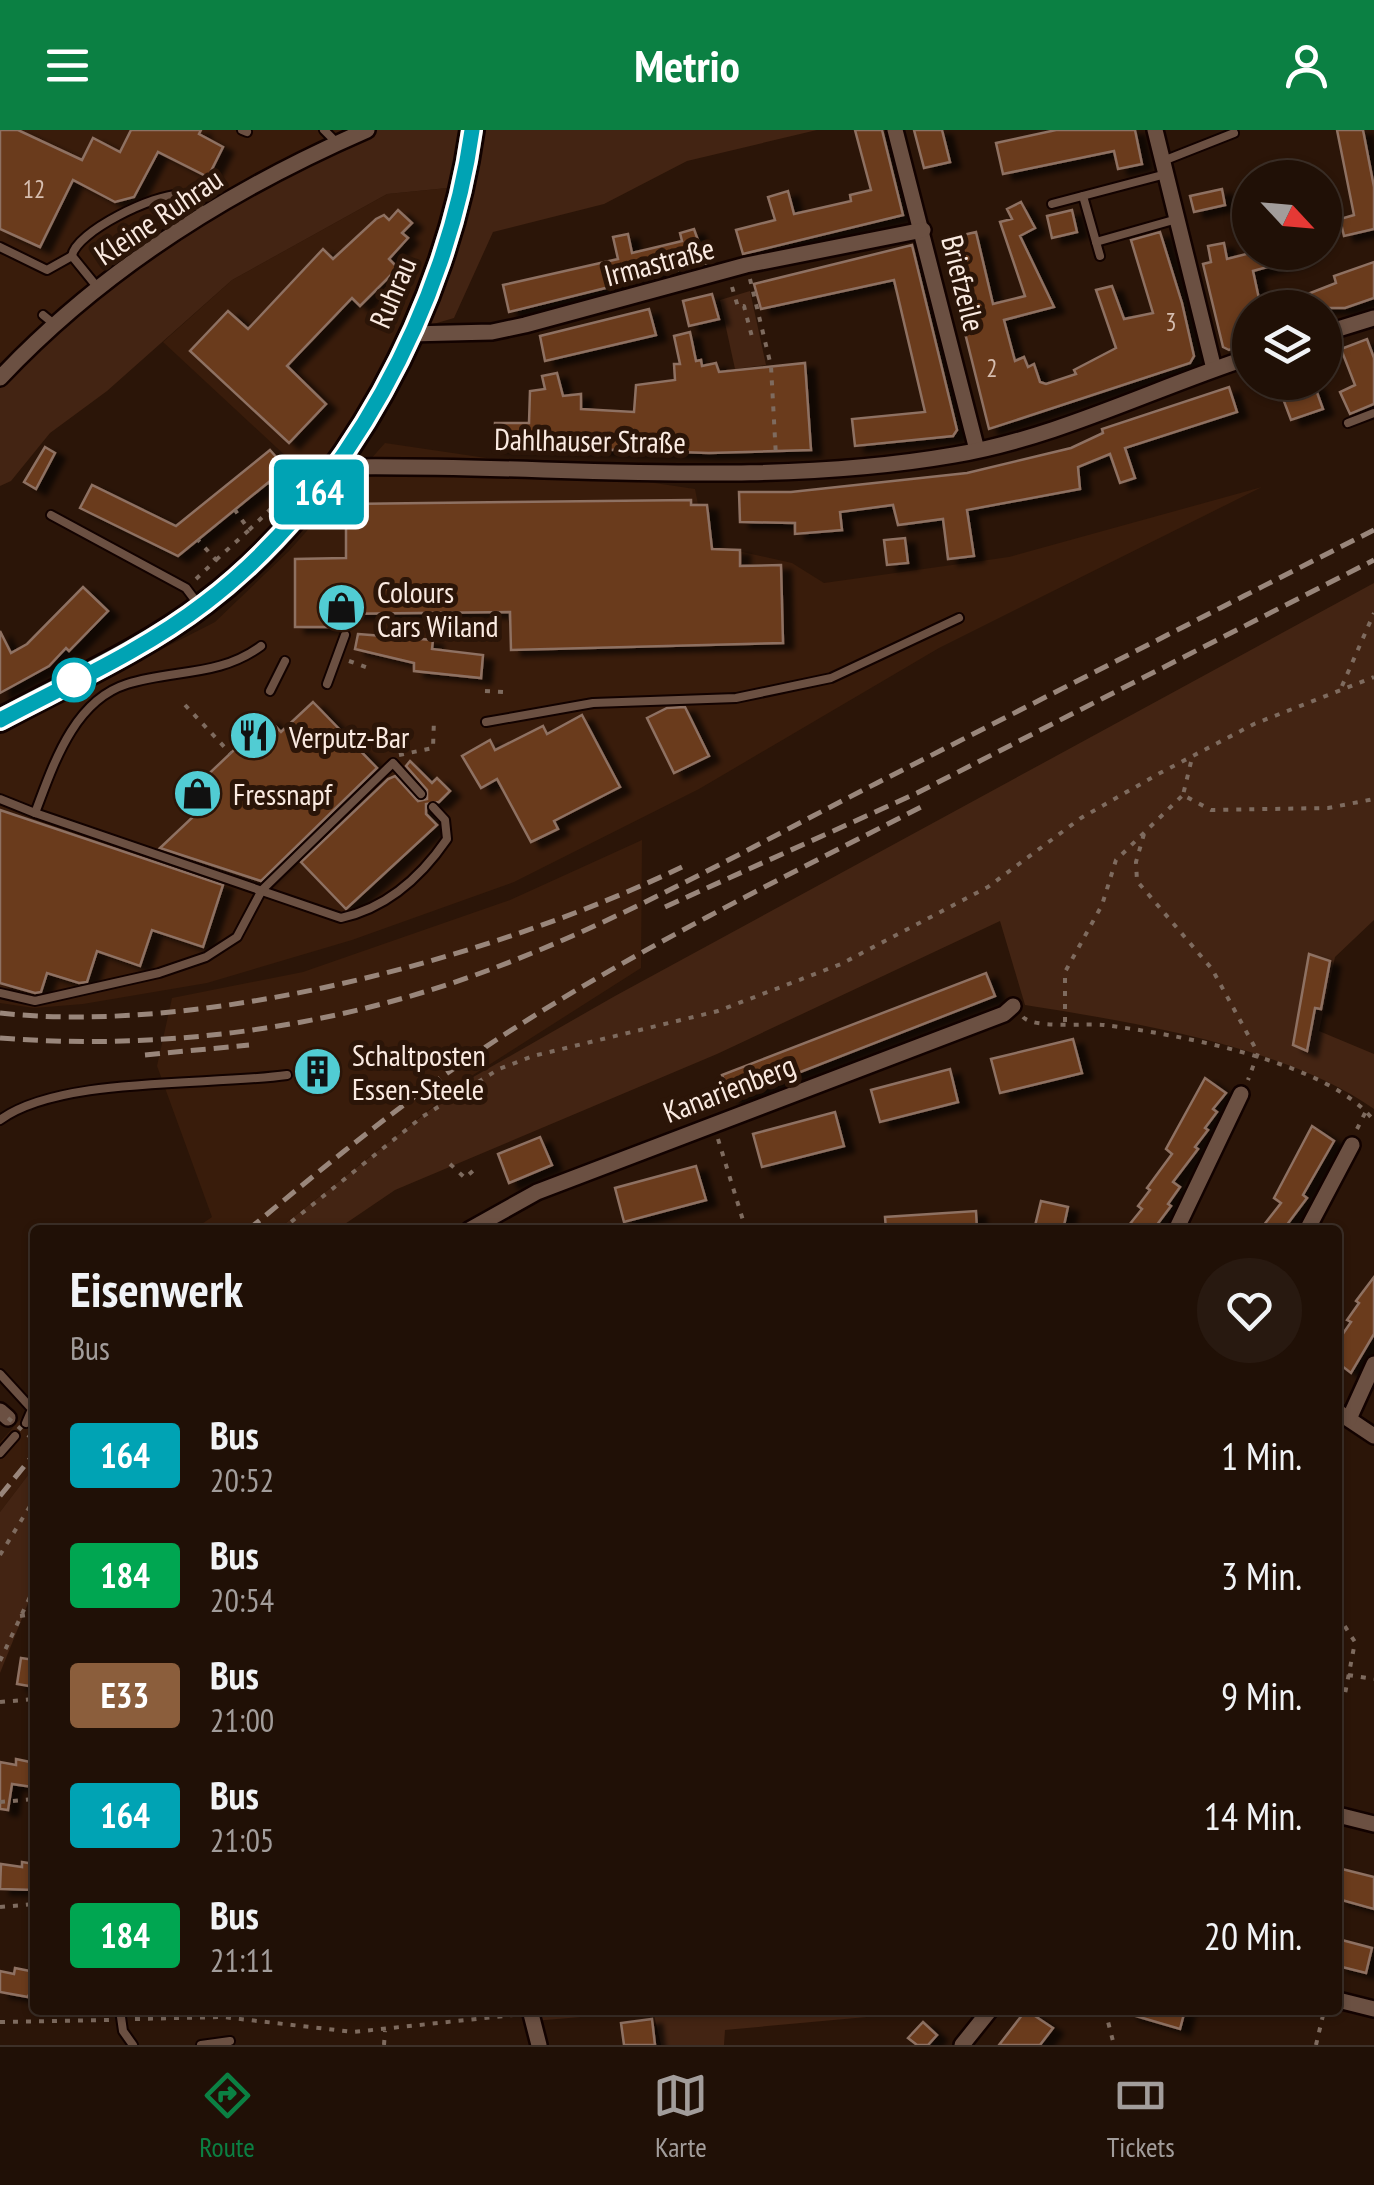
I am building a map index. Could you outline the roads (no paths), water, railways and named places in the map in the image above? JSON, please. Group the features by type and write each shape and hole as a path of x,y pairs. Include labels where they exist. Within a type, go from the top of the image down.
{"street":[{"name":"Kleine Ruhrau","path":"1,375 48,319 204,214 367,130"},
{"name":"Ruhrau","path":"339,467 409,334 448,231 472,130"},
{"name":"Briefzeile","path":"895,130 977,450"},
{"path":"1155,130 1214,369"},
{"name":"Irmastraße","path":"409,334 492,332 746,265 923,230"},
{"path":"1342,328 1374,318"},
{"name":"Dahlhauser Straße","path":"339,467 777,472 977,450 1038,433 1232,363"},
{"path":"0,720 263,552 339,467"},
{"name":"Kanarienberg","path":"478,1225 537,1192 1004,1014 1013,1006"},
{"path":"1178,1225 1241,1094"},
{"path":"1310,1225 1352,1145"},
{"path":"1374,1364 1343,1416 1374,1436"},
{"path":"1342,1816 1374,1824"},
{"path":"1342,2001 1374,2009"},
{"path":"531,2015 539,2045"},
{"path":"962,2045 986,2015"}],"lane":[{"path":"324,130 337,143"},
{"path":"1052,204 1164,167 1234,133"},
{"path":"72,256 74,246 84,235 156,199 185,196 204,214"},
{"path":"1083,196 1100,256"},
{"path":"1096,242 1177,219"},
{"path":"0,247 46,270 72,256"},
{"path":"72,256 98,288"},
{"path":"1348,423 1374,414"},
{"path":"51,516 193,598"},
{"path":"486,722 593,704 736,698 831,678 958,618"},
{"path":"327,684 345,635"},
{"path":"35,813 59,752 82,716 102,697 126,684 211,670 243,659 261,646"},
{"path":"270,691 285,661"},
{"path":"0,993 35,1002 159,973 206,957 237,938 262,890 394,763 421,794"},
{"path":"0,799 340,918 364,913 400,890 430,862 446,838 444,820 434,808"},
{"path":"0,1120 68,1092 226,1083 286,1075"},
{"path":"0,1374 30,1404"},
{"path":"26,1423 30,1414"},
{"path":"0,1453 15,1436"},
{"path":"120,2015 133,2045"},
{"path":"201,2045 230,2041"}],"railway":[{"path":"0,1038 124,1041 248,1031 370,1007 489,970 588,929 685,882 1374,530"},
{"path":"665,907 917,793 1374,560"},
{"path":"254,1225 395,1111 561,999 681,931 925,805"},
{"path":"0,1013 81,1017 167,1012 349,982 526,931 682,867"},
{"path":"145,1055 249,1045"},
{"path":"0,1496 30,1459"}],"place":[{"name":"Colours Cars Wiland","path":"342,608"},
{"name":"Verputz-Bar","path":"254,736"},
{"name":"Fressnapf","path":"198,793"},
{"name":"Schaltposten Essen-Steele","path":"317,1071"}]}
